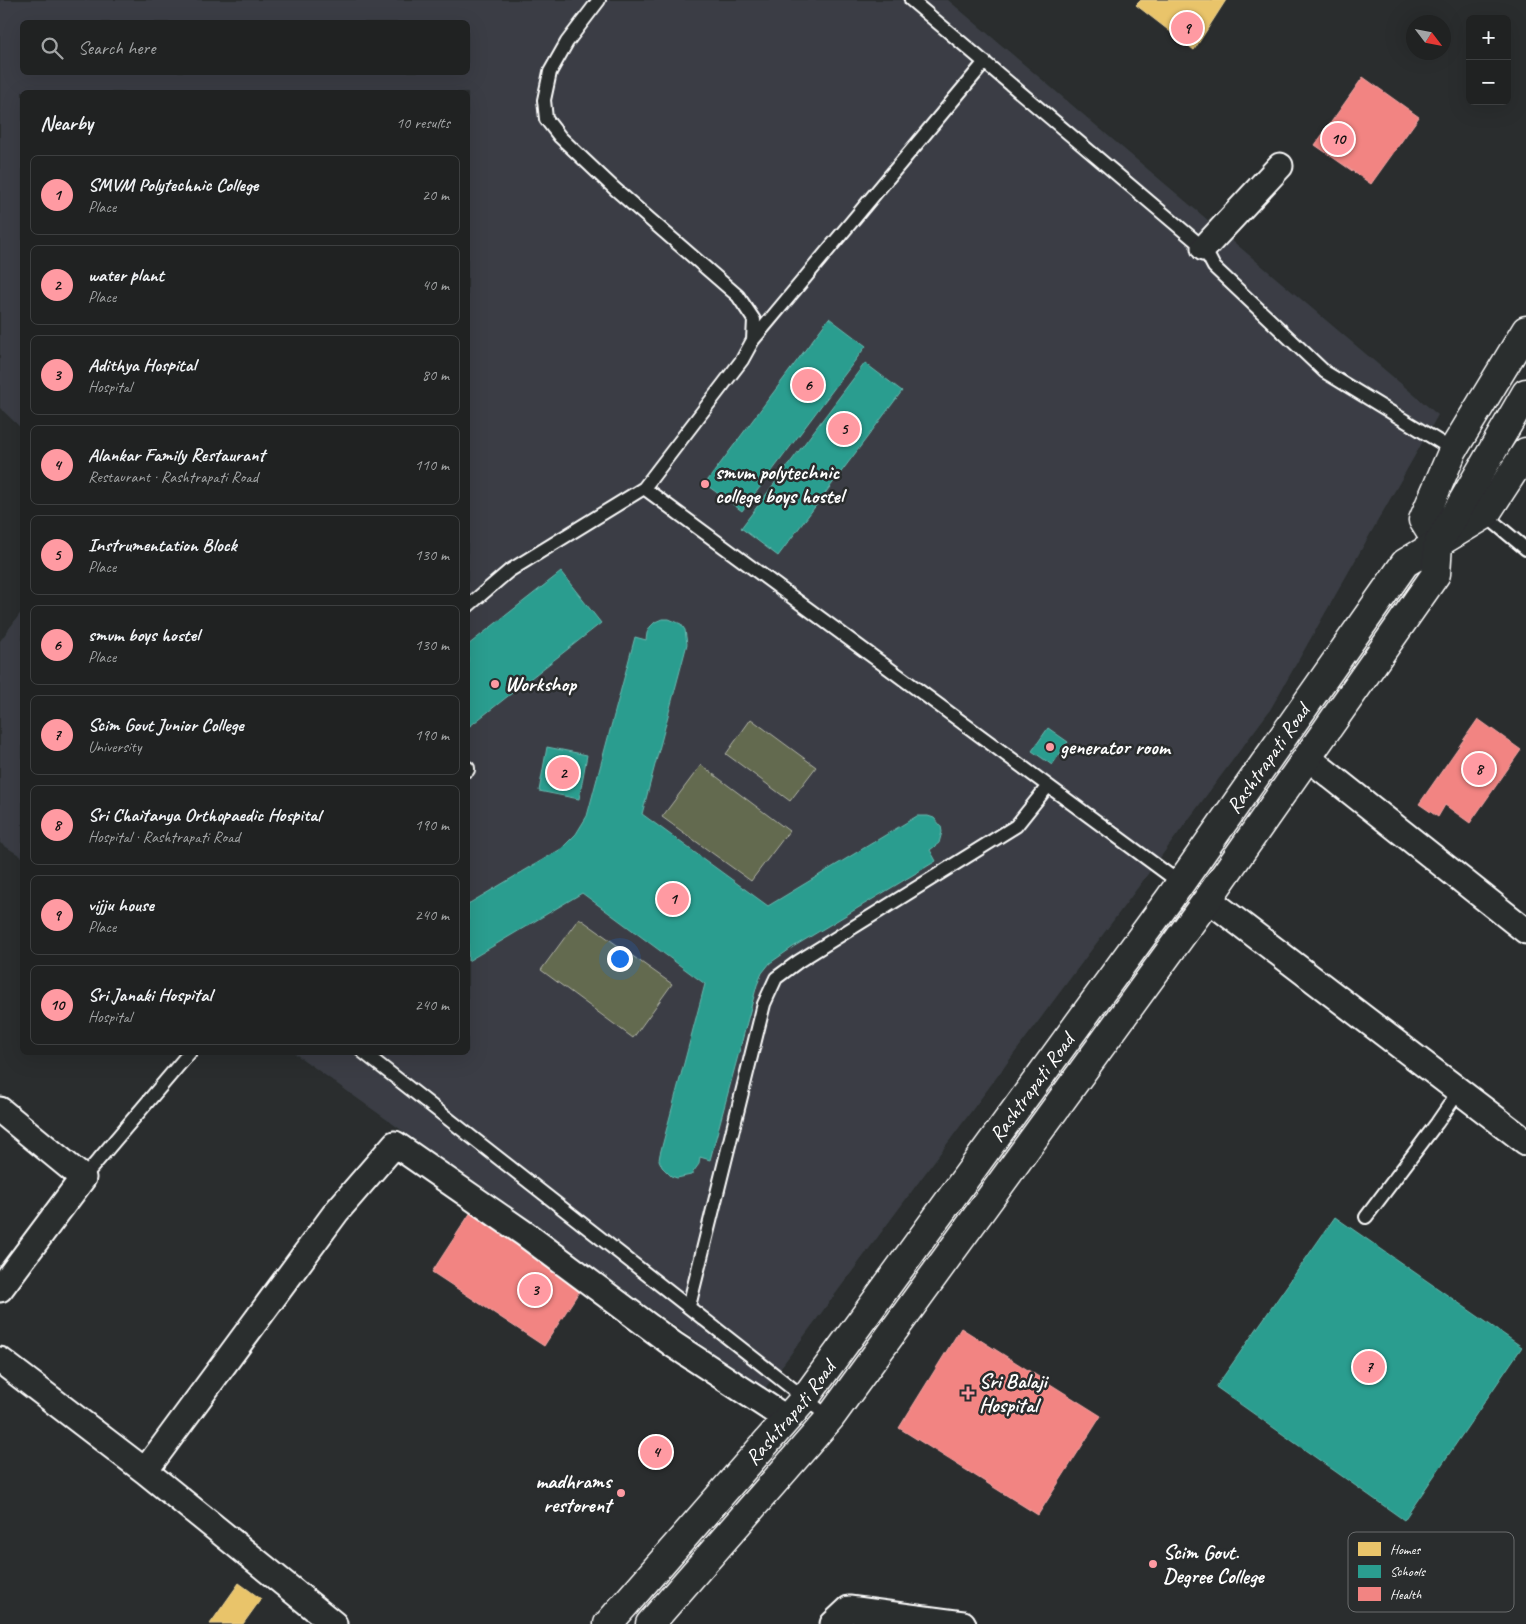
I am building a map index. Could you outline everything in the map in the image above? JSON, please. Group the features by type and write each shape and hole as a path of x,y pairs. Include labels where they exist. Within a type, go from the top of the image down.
{"street":[{"path":"1204,248 1280,166"},
{"path":"1526,330 1453,450 1423,520 1438,544 1485,515 1526,452"},
{"name":"Rashtrapati Road","path":"650,1624 830,1418 1208,899 1436,574 1438,544 1526,393"},
{"name":"Rashtrapati Road","path":"608,1624 796,1408 1180,884 1405,563 1438,544"},
{"path":"1307,757 1526,931"},
{"path":"1208,899 1526,1142"},
{"path":"0,1110 83,1178 0,1289"},
{"path":"145,1471 338,1211 395,1144 525,1234 674,1345 796,1408"},
{"path":"0,1360 145,1471 334,1624"},
{"path":"833,1624 848,1609 963,1624"}],"lane":[{"path":"599,0 567,42 550,72 544,100 546,119 560,137 615,190 738,296 754,320 753,340"},
{"path":"911,0 1204,248 1214,267 1325,372 1453,450"},
{"path":"470,604 509,571 644,488 742,360 753,340 985,62"},
{"path":"644,488 1180,884"},
{"path":"1485,515 1526,549"},
{"path":"689,1306 764,1004 776,978 799,961 1016,826 1048,786"},
{"path":"83,1178 187,1055"},
{"path":"367,1055 689,1306 796,1408 830,1418"},
{"path":"1366,1217 1459,1091"}],"shaded area":[{"path":"0,0 948,0 1438,415 1270,710 764,1390 297,1055 470,1055 470,90 20,90 20,427 0,408"},
{"path":"20,614 20,856 0,843 0,641"}],"green space":[{"path":"751,719 816,767 790,801 726,754"},
{"path":"701,765 789,831 751,881 662,817"},
{"path":"579,918 672,984 633,1038 541,970"}],"building: Homes":[{"path":"1141,0 1226,0 1194,50 1136,5"},
{"path":"239,1583 261,1599 243,1624 210,1624"}],"building: Schools":[{"path":"829,318 866,346 742,511 705,484"},
{"path":"865,363 902,391 778,556 741,528"},
{"name":"Workshop","path":"561,572 601,623 470,726 470,643"},
{"path":"669,619 681,624 685,630 687,644 642,814 768,906 917,816 934,818 941,826 942,832 939,843 930,850 936,861 793,947 770,963 762,973 757,985 710,1160 700,1157 699,1164 691,1175 677,1178 671,1176 662,1167 659,1160 705,984 582,893 470,960 470,903 561,849 576,834 587,816 635,637 646,640 650,627 655,622"},
{"name":"generator room","path":"1048,728 1068,742 1052,765 1032,751"},
{"path":"547,747 587,755 579,799 539,791"},
{"path":"1335,1217 1522,1347 1404,1520 1216,1387"}],"building: Health":[{"path":"1363,77 1419,117 1371,184 1315,145"},
{"path":"1478,719 1521,750 1470,823 1445,805 1438,817 1419,804"},
{"path":"471,1212 584,1284 544,1346 432,1272"},
{"path":"961,1328 1101,1416 1038,1515 899,1428"}],"place":[{"name":"vijju house","path":"1187,28"},
{"name":"Sri Janaki Hospital","path":"1338,139"},
{"name":"smvm boys hostel","path":"808,385"},
{"name":"Instrumentation Block","path":"844,429"},
{"name":"smvm polytechnic college boys hostel","path":"705,484"},
{"name":"Workshop","path":"495,684"},
{"name":"generator room","path":"1050,747"},
{"name":"Sri Chaitanya Orthopaedic Hospital","path":"1479,769"},
{"name":"water plant","path":"563,773"},
{"name":"SMVM Polytechnic College","path":"673,899"},
{"name":"Adithya Hospital","path":"535,1290"},
{"name":"Scim Govt Junior College","path":"1369,1367"},
{"name":"Sri Balaji Hospital","path":"968,1393"},
{"name":"Alankar Family Restaurant","path":"656,1452"},
{"name":"madhrams restorent","path":"621,1493"},
{"name":"Scim Govt. Degree College","path":"1153,1564"}]}
